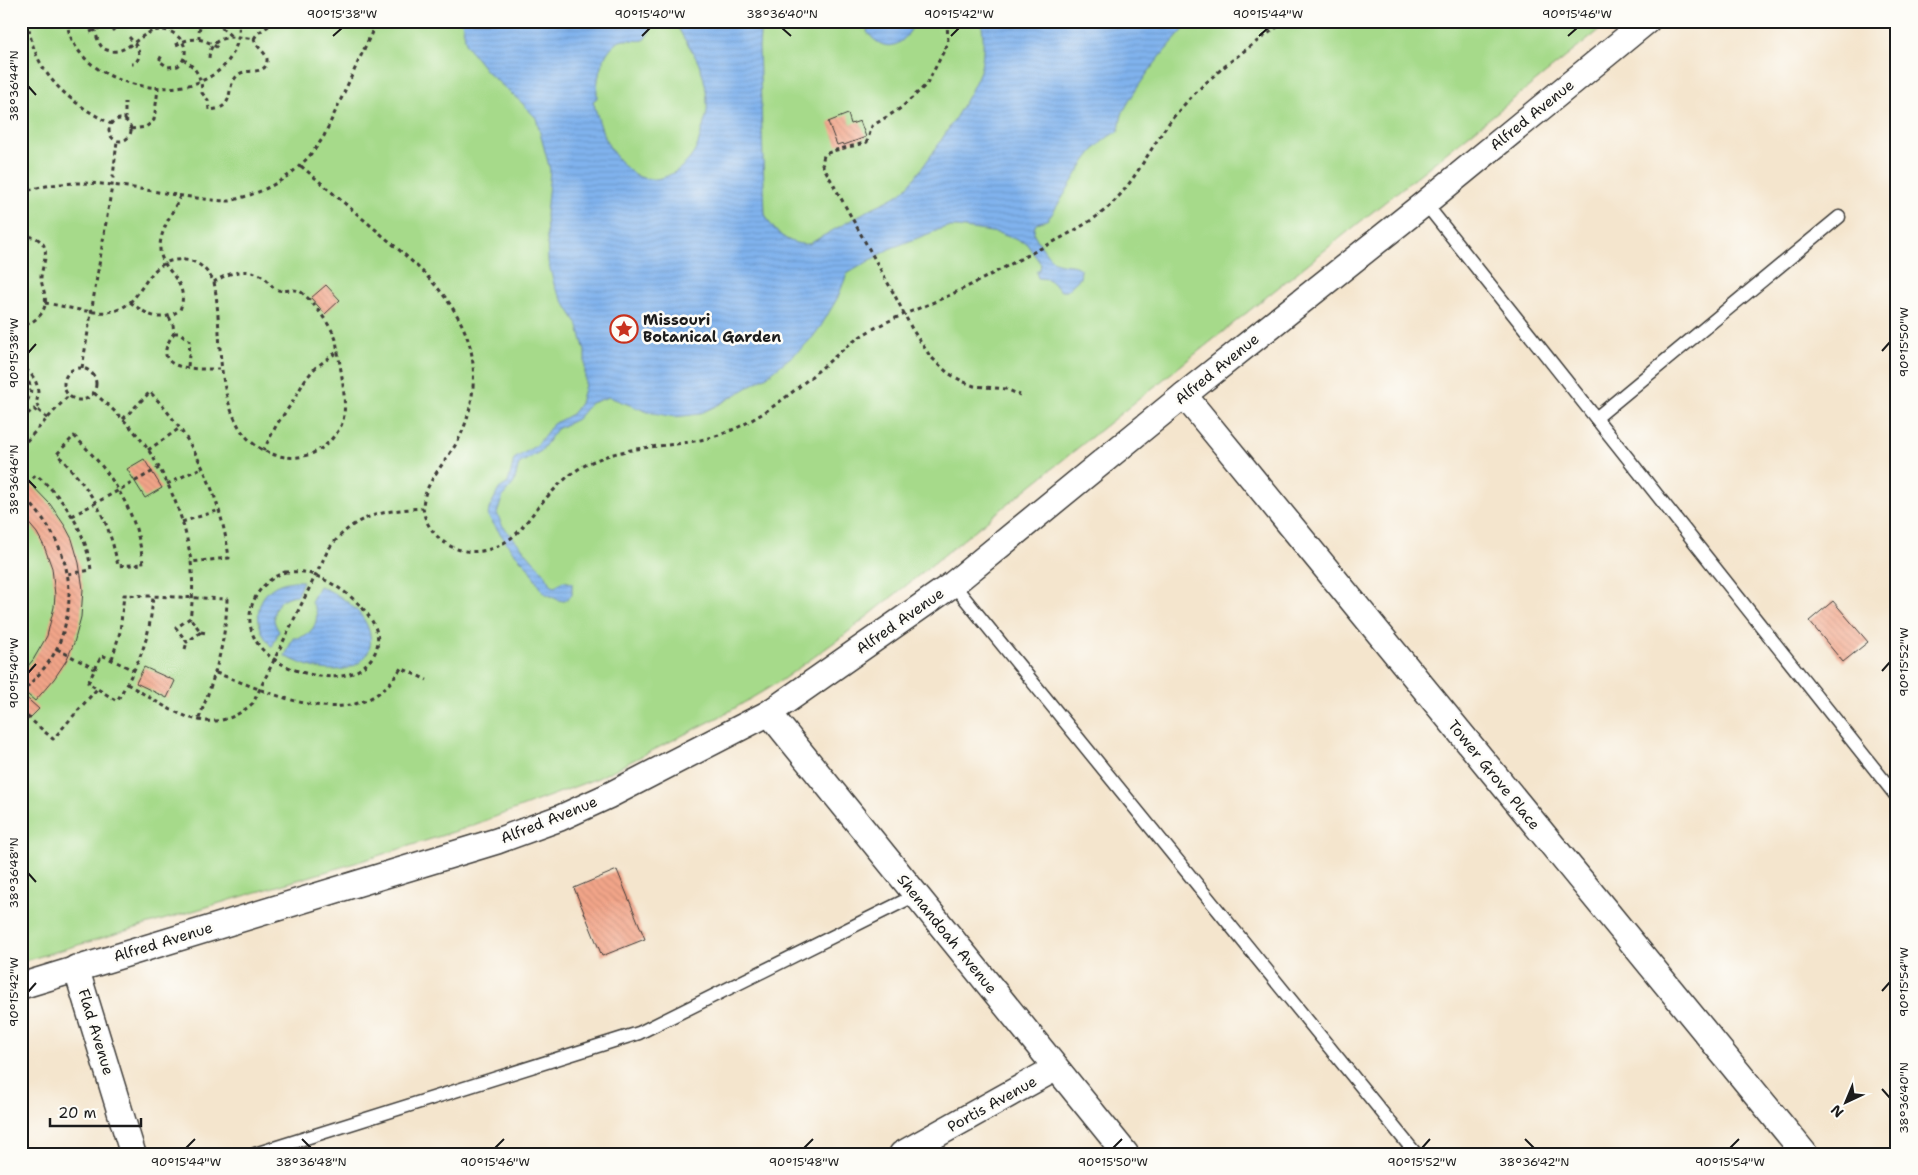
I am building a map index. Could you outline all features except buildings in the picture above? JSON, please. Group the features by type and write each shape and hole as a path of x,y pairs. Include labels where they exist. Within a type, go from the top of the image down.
{"street":[{"name":"Alfred Avenue","path":"21,986 497,841 542,825 608,796 769,714 953,584 1647,21"},
{"name":"Tower Grove Place","path":"1184,395 1804,1154"},
{"name":"Shenandoah Avenue","path":"769,714 1126,1154"},
{"name":"Flad Avenue","path":"76,968 132,1154"},
{"name":"Portis Avenue","path":"902,1154 1056,1068"}],"lane":[{"path":"1425,203 1897,797"},
{"path":"1596,418 1839,217"},
{"path":"953,584 1416,1154"},
{"path":"255,1154 639,1033 916,895"}],"path":[{"path":"28,21 32,46 38,60 56,86 70,98 111,124"},
{"path":"67,21 70,38 75,48 93,66 119,80 140,86 158,88 172,88 201,80 222,68 232,54 239,36 239,21"},
{"path":"91,21 100,45 107,50 122,50 150,32 166,30 175,33 182,41 185,50 183,59 178,66 168,67 159,61 162,55"},
{"path":"166,30 168,21"},
{"path":"196,21 201,23 218,21 222,28 232,36"},
{"path":"254,39 260,31 270,26 273,21"},
{"path":"21,194 51,184 84,182 180,196 231,201 282,181 301,166 313,153 324,136 376,21"},
{"path":"947,21 948,43 927,84 902,108 872,126 867,142 833,150 824,156 822,164 912,329 926,351 948,373 974,386 1006,389 1020,396"},
{"path":"301,166 430,279 447,300 467,336 472,354 474,374 467,419 454,449 427,486 423,508 424,516 436,536 448,546 474,553 486,551 502,544 515,535 551,492 579,468 614,453 695,442 731,430 768,409 861,336 958,292 1078,229 1104,211 1124,191 1158,137 1200,87 1286,21"},
{"path":"199,39 201,23"},
{"path":"90,32 107,26 111,27 114,31"},
{"path":"209,58 214,45 223,38 239,36 254,39"},
{"path":"129,37 138,49 140,57 136,63 132,64"},
{"path":"176,45 182,41 199,39 220,49"},
{"path":"183,59 194,68 201,80 202,93 208,100 209,110 224,106 228,102 233,83 238,75 248,71 259,71 265,67 266,56 258,48 254,39"},
{"path":"131,130 146,126 154,120 158,88"},
{"path":"125,102 125,120"},
{"path":"117,119 125,120 130,125 131,134 127,139 117,141 113,139 109,128 111,124 117,119"},
{"path":"82,368 112,186 117,141"},
{"path":"130,302 147,314 157,317 169,317 180,310 183,302 177,279 161,256 161,240 180,196"},
{"path":"21,239 30,236 41,242 46,257 41,275 45,294 45,303 41,315 30,324 21,326"},
{"path":"45,303 92,312 115,311 130,302 152,273 165,263 173,260 190,260 207,270 214,282 221,368 227,394 239,427 254,446 263,451 285,458 300,458 314,454 328,445 344,420 336,340 333,331 304,294 297,290 277,290 258,274 240,272 214,282"},
{"path":"169,317 174,333 167,343 166,357 179,366 221,368"},
{"path":"174,333 180,333 190,341 188,367"},
{"path":"263,451 277,424 305,380 315,368 337,352"},
{"path":"82,368 88,370 94,376 96,385 94,393 86,399 79,400 69,395 64,385 65,378 73,370 82,368"},
{"path":"21,396 27,401 31,394 30,384 23,375 28,371 38,385 39,395 36,404 40,408 38,410"},
{"path":"123,419 150,392 165,407 180,428 203,467 220,510 229,558 190,562"},
{"path":"94,393 123,419 148,450 167,484 182,522 190,562 192,597 190,618 200,632"},
{"path":"21,448 69,395"},
{"path":"21,420 34,409 37,412 38,410 48,419"},
{"path":"148,450 180,428"},
{"path":"74,436 100,462 119,490 138,536 143,564 118,566 112,541 96,503 80,478 57,454 74,436"},
{"path":"167,484 203,467"},
{"path":"72,516 159,468"},
{"path":"21,489 36,474 58,496 72,516 83,537 91,570 67,574"},
{"path":"21,494 40,514 58,541 67,574 69,611 57,649 41,672 21,693"},
{"path":"127,684 167,707 198,721 218,722 232,719 244,712 253,703 328,550 336,539 353,523 368,516 384,512 423,508"},
{"path":"182,522 220,510"},
{"path":"285,572 306,573 315,576 349,595 368,614 376,628 377,643 371,659 357,672 346,676 330,677 311,674 274,659 260,646 252,632 250,611 256,595 268,580 285,572"},
{"path":"112,659 120,632 124,595 227,599 225,631 216,673 198,721"},
{"path":"134,671 102,655 88,683 118,701 134,671 147,643 153,596"},
{"path":"186,642 175,628 190,618"},
{"path":"185,648 186,642 200,632 207,633"},
{"path":"57,649 95,669"},
{"path":"216,673 288,699 312,705 351,706 378,695 389,685 401,668 427,680"},
{"path":"21,710 53,739 97,689"}],"green space":[{"name":"Missouri Botanical Garden","path":"21,21 1611,21 843,636 782,680 725,714 598,778 463,829 21,962"}],"water":[{"path":"462,21 656,21 644,40 620,41 609,51 601,66 597,98 593,101 603,133 615,155 634,174 643,178 659,179 681,168 692,156 707,113 706,87 701,70 673,21 761,21 759,48 765,214 772,226 782,236 795,243 809,244 899,194 921,170 959,112 977,78 981,67 983,50 981,21 1192,21 1164,52 1131,98 1123,113 1118,132 1109,136 1092,152 1048,219 1035,226 1034,234 1050,258 1058,263 1081,270 1080,278 1066,291 1061,291 1048,279 1038,278 1036,272 1040,269 1041,264 1026,243 998,233 946,227 889,249 847,274 838,297 812,338 767,376 718,405 699,414 675,417 648,412 609,397 591,403 577,419 557,429 541,451 519,464 514,483 503,496 497,513 502,525 545,574 552,586 555,587 563,581 572,583 572,595 565,601 562,601 544,593 527,566 513,552 488,516 489,509 499,489 508,483 514,459 537,445 553,424 572,414 580,403 585,385 585,351 577,323 555,288 548,261 546,215 550,170 536,118 487,72 471,52 466,44"},
{"path":"869,21 915,21 906,37 894,45 888,46 881,44 867,32"},
{"path":"294,581 303,581 297,595 284,599 276,607 274,619 279,631 272,647 264,637 260,626 258,615 260,605 264,596 271,589"},
{"path":"319,586 347,602 363,619 370,637 368,652 357,664 340,670 315,668 285,656 293,638 306,635 314,626 316,614 311,602"}],"place":[{"name":"Missouri Botanical Garden","path":"624,329"}]}
